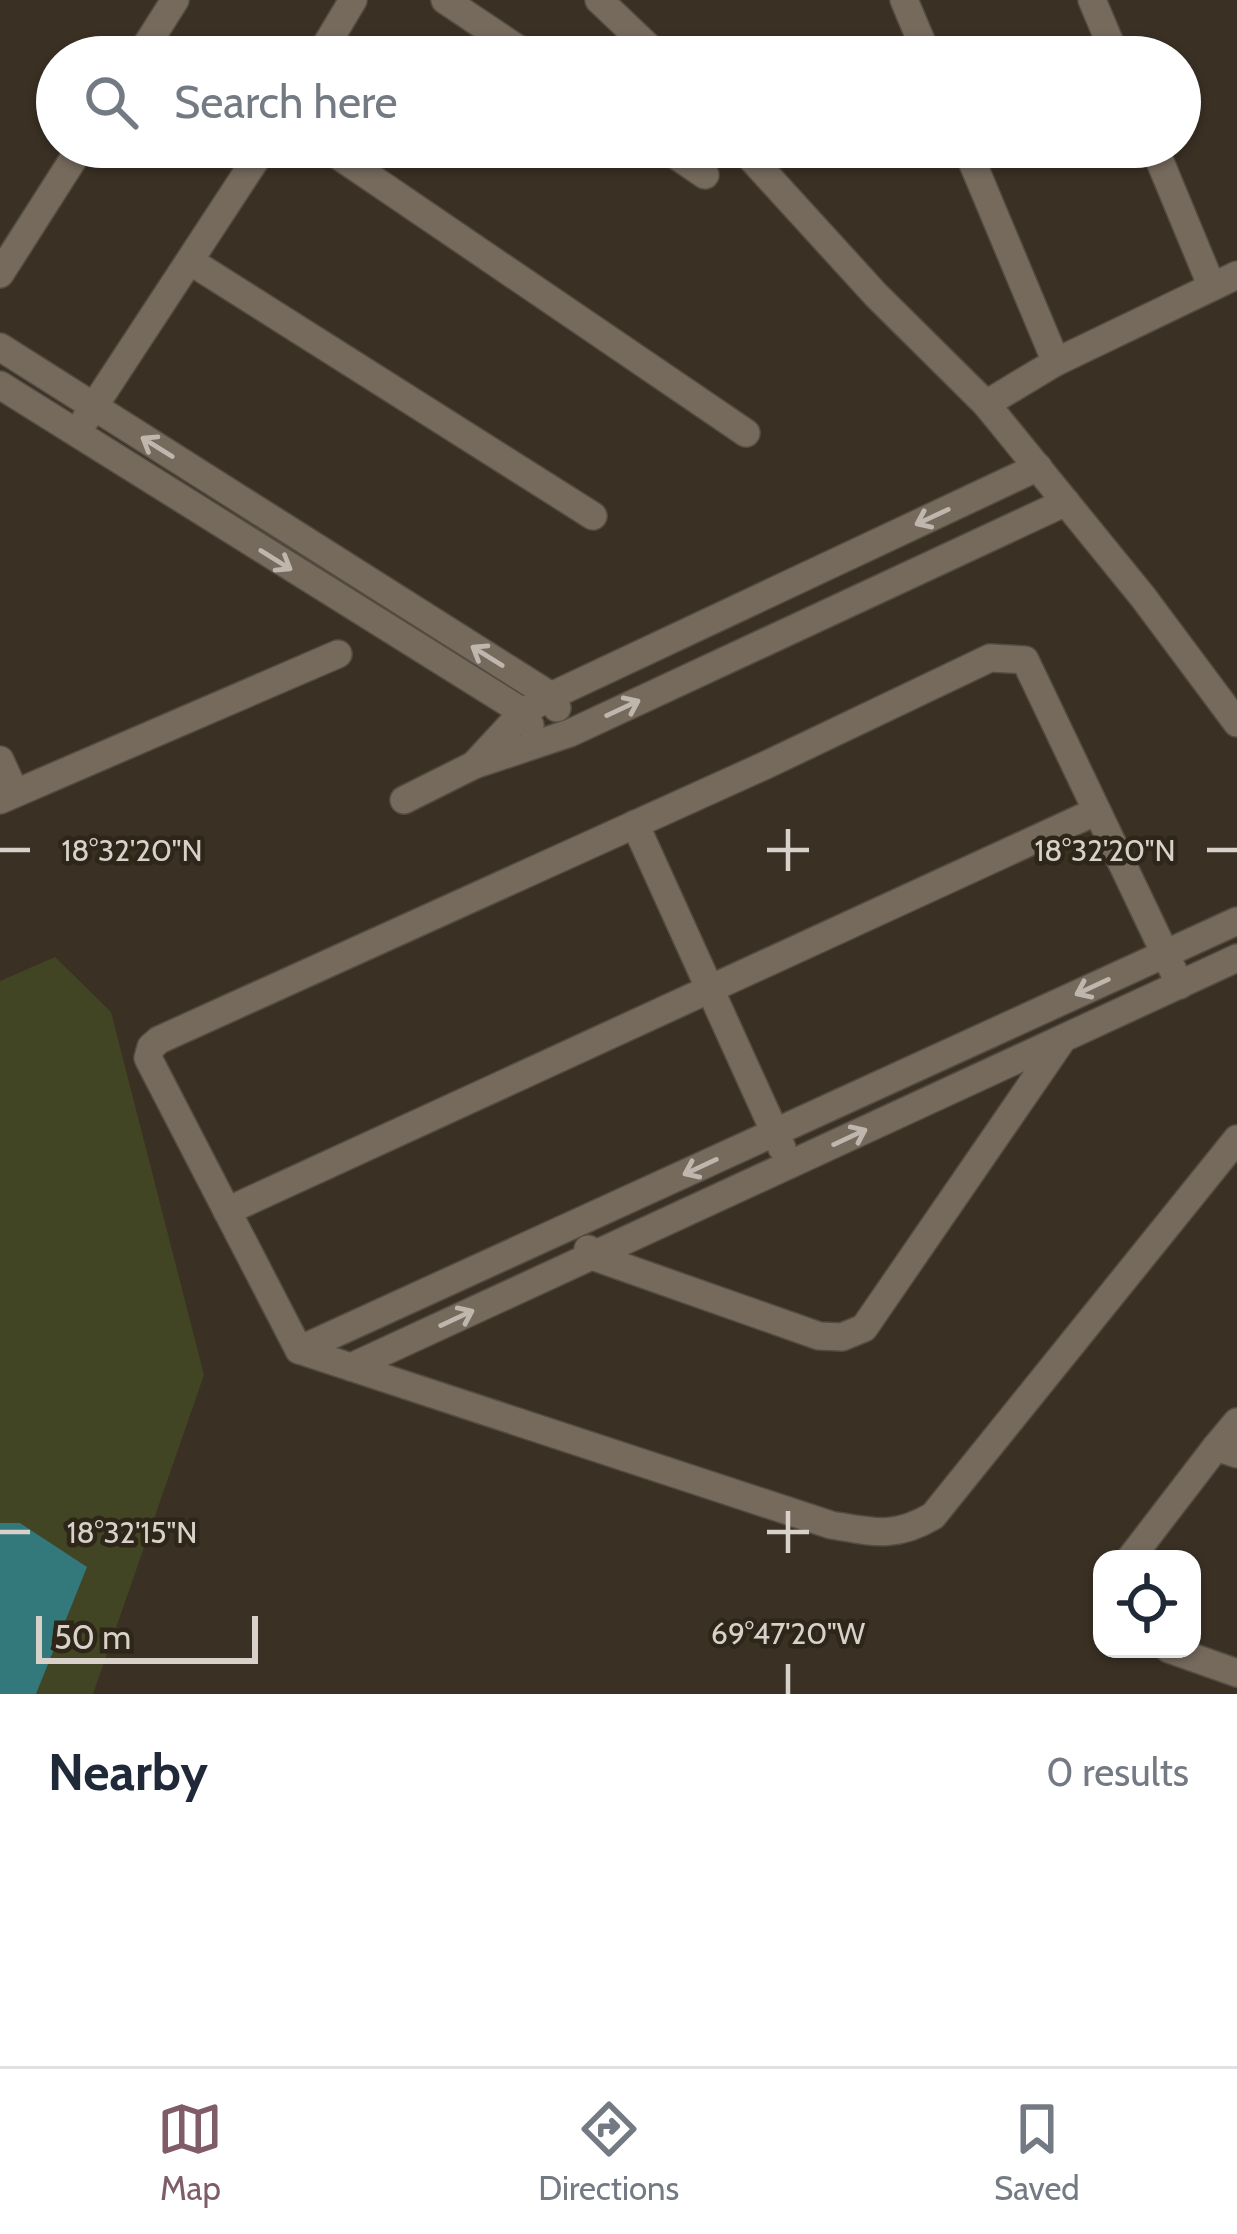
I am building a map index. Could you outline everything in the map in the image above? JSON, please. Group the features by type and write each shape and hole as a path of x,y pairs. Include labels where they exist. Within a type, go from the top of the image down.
{"street":[{"path":"152,36 175,0"},
{"path":"332,36 353,0"},
{"path":"445,0 499,36"},
{"path":"599,0 637,36"},
{"path":"904,0 919,36"},
{"path":"1092,0 1107,36"},
{"path":"0,274 68,168"},
{"path":"75,433 96,408 250,168"},
{"path":"357,168 746,433"},
{"path":"695,168 705,175"},
{"path":"760,168 876,295 986,404 1237,723"},
{"path":"975,168 1056,362"},
{"path":"986,404 1056,362 1224,281 1165,168"},
{"path":"190,261 593,516"},
{"path":"0,347 550,696 570,733"},
{"path":"0,385 523,712 539,743"},
{"path":"474,765 523,712 550,696 1038,467"},
{"path":"404,800 474,765 570,733 1066,502"},
{"path":"0,760 7,797 338,653"},
{"path":"1180,985 1025,660 990,658 151,1047 148,1058 299,1350 831,1525 879,1533 908,1531 933,1516 1237,1138"},
{"path":"227,1211 1097,811"},
{"path":"635,824 789,1165"},
{"path":"299,1350 1237,921"},
{"path":"351,1367 1237,958"},
{"path":"1046,1009 1064,1038"},
{"path":"574,1224 592,1256 819,1336 842,1336 864,1328 1064,1038"},
{"path":"1138,1550 1227,1450 1237,1421"},
{"path":"1196,1658 1237,1672"}],"green space":[{"path":"55,957 111,1012 204,1375 93,1694 36,1694 86,1567 20,1523 0,1523 0,981"}],"water":[{"path":"0,1523 20,1523 87,1567 36,1694 0,1694"}]}
